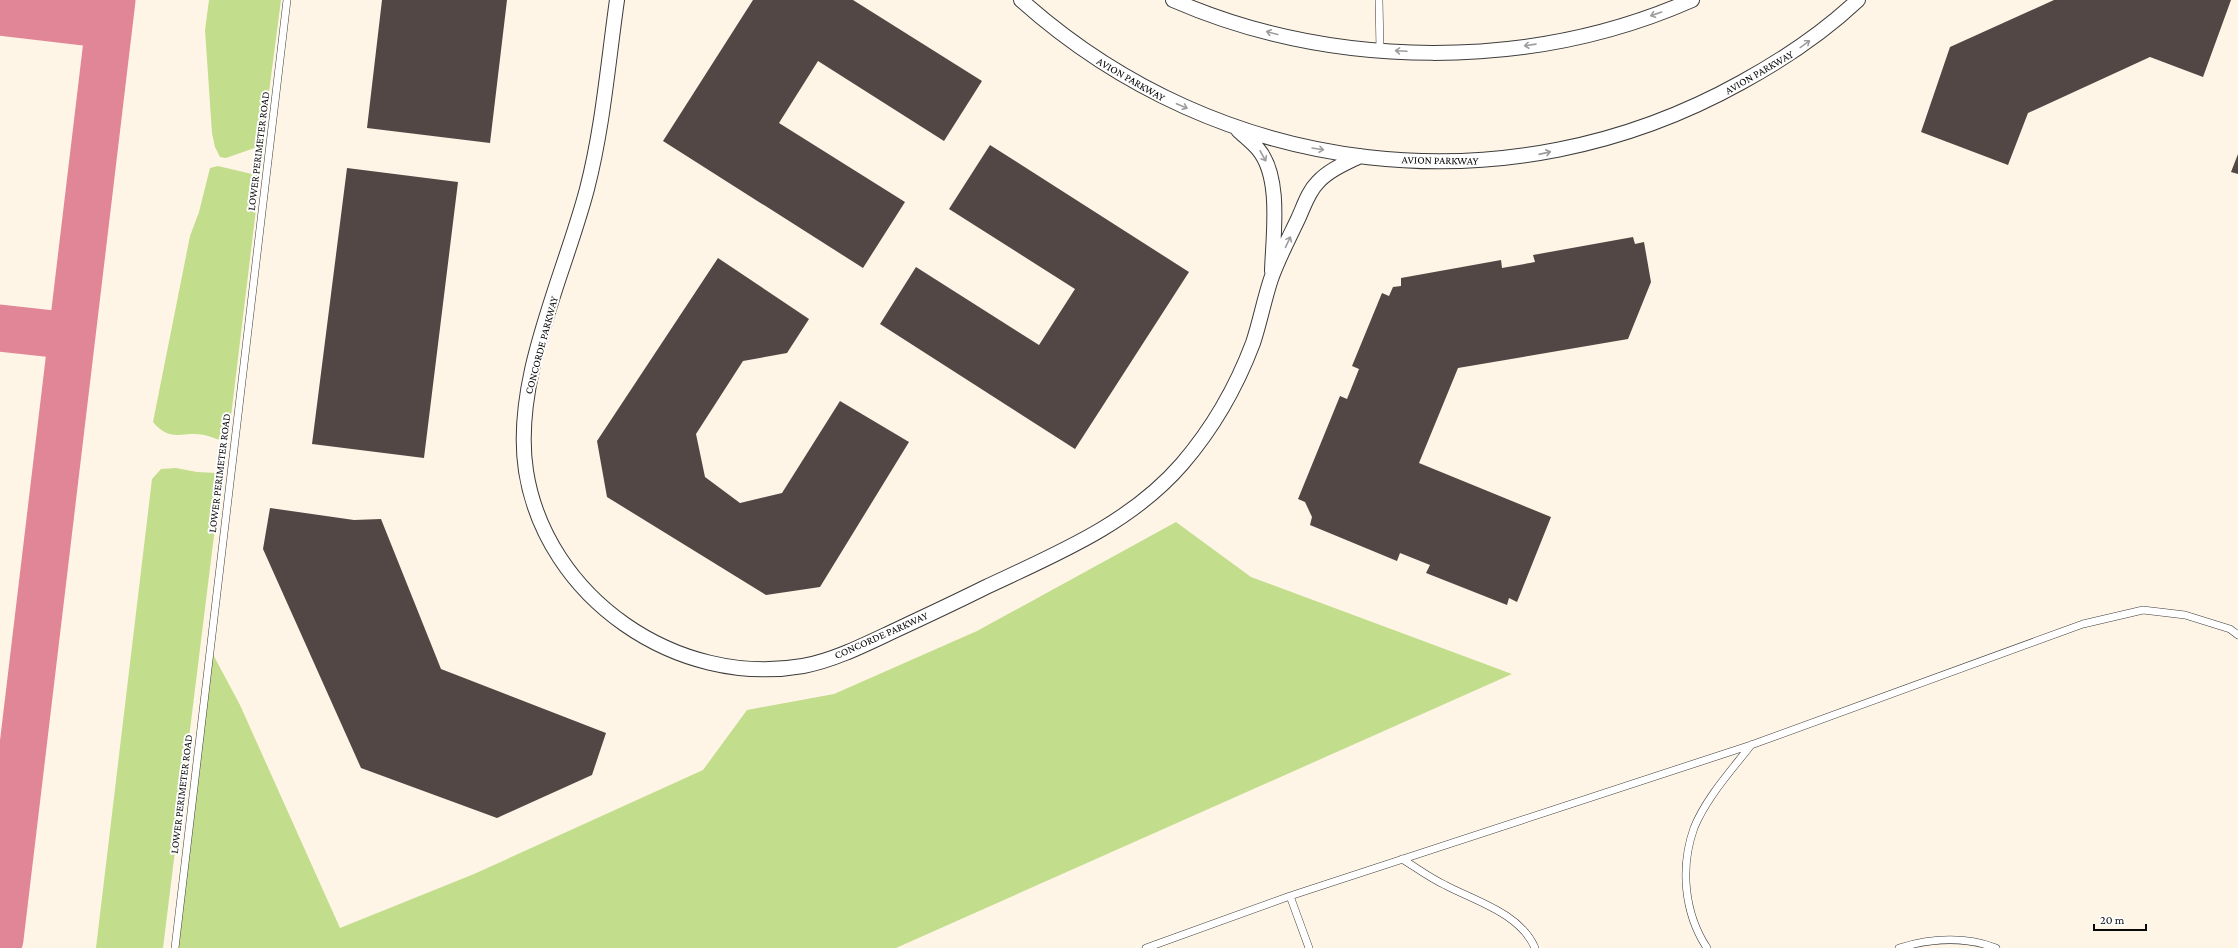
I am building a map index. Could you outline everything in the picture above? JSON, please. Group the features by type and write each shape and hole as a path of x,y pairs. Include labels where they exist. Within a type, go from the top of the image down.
{"street":[{"name":"CONCORDE PARKWAY","path":"617,0 600,124 587,188 528,385 523,433 526,469 531,493 543,526 553,547 573,576 597,603 614,617 642,636 674,652 727,667 750,669 804,665 825,660 856,649 1052,556 1111,525 1148,498 1180,466 1220,413 1237,382 1254,341 1272,277 1310,192 1316,184 1335,168 1360,156"},
{"name":"AVION PARKWAY","path":"1022,0 1084,51 1127,79 1164,98 1236,128 1297,146 1360,156 1448,162 1481,161 1533,155 1616,137 1666,120 1704,103 1774,64 1804,45 1858,0"},
{"path":"1173,0 1232,22 1280,35 1330,45 1380,50 1438,53 1481,51 1531,45 1581,36 1630,23 1692,0"},
{"name":"CONCORDE PARKWAY","path":"1236,128 1258,149 1270,169 1274,194 1272,277"}],"lane":[{"name":"LOWER PERIMETER ROAD","path":"174,948 287,0"},
{"path":"1379,0 1380,50"},
{"path":"1146,948 1290,896 1751,745 2083,624 2143,610 2184,615 2230,629 2238,635"},
{"path":"1707,948 1691,914 1685,885 1688,856 1694,828 1710,799 1751,745"},
{"path":"1402,859 1445,885 1492,906 1518,926 1535,948"},
{"path":"1290,896 1309,948"},
{"path":"1899,948 1922,941 1955,939 1996,948"}],"green space":[{"path":"209,0 281,0 263,138 260,146 226,158 220,157 215,147 212,133 205,30"},
{"path":"218,166 260,176 228,441 196,434 171,434 159,428 153,422 190,236 199,212 210,168"},
{"path":"176,468 197,472 217,473 221,479 163,948 96,948 152,479 161,469"},
{"path":"1176,522 1251,577 1512,674 896,948 175,948 209,647 240,705 340,928 474,874 703,770 747,710 834,694 977,631"}],"building":[{"path":"382,0 507,0 490,143 367,128"},
{"path":"753,0 853,0 982,81 944,141 818,61 779,123 905,202 863,268 663,141"},
{"path":"2054,0 2231,0 2203,77 2150,57 2028,113 2008,165 1921,132 1950,47"},
{"path":"990,145 1189,272 1075,449 880,324 916,267 1039,345 1075,289 949,209"},
{"path":"2238,154 2238,174 2231,172"},
{"path":"347,168 458,182 424,458 312,444"},
{"path":"1633,237 1635,244 1644,242 1651,282 1628,339 1458,368 1419,463 1551,517 1517,602 1509,598 1507,605 1426,573 1430,565 1400,553 1397,561 1310,525 1312,517 1305,502 1298,499 1340,396 1347,399 1359,369 1352,366 1382,293 1389,296 1393,287 1401,286 1401,278 1501,260 1502,268 1535,262 1533,255"},
{"path":"718,258 809,319 787,353 743,361 696,434 705,477 740,503 782,493 840,401 909,442 820,587 766,595 607,497 597,441"},
{"path":"270,508 354,520 381,519 441,669 606,733 592,775 497,818 361,768 263,549"}],"taxiway":[{"path":"0,939 112,0"},
{"path":"0,12 109,25"},
{"path":"0,328 72,336"}]}
